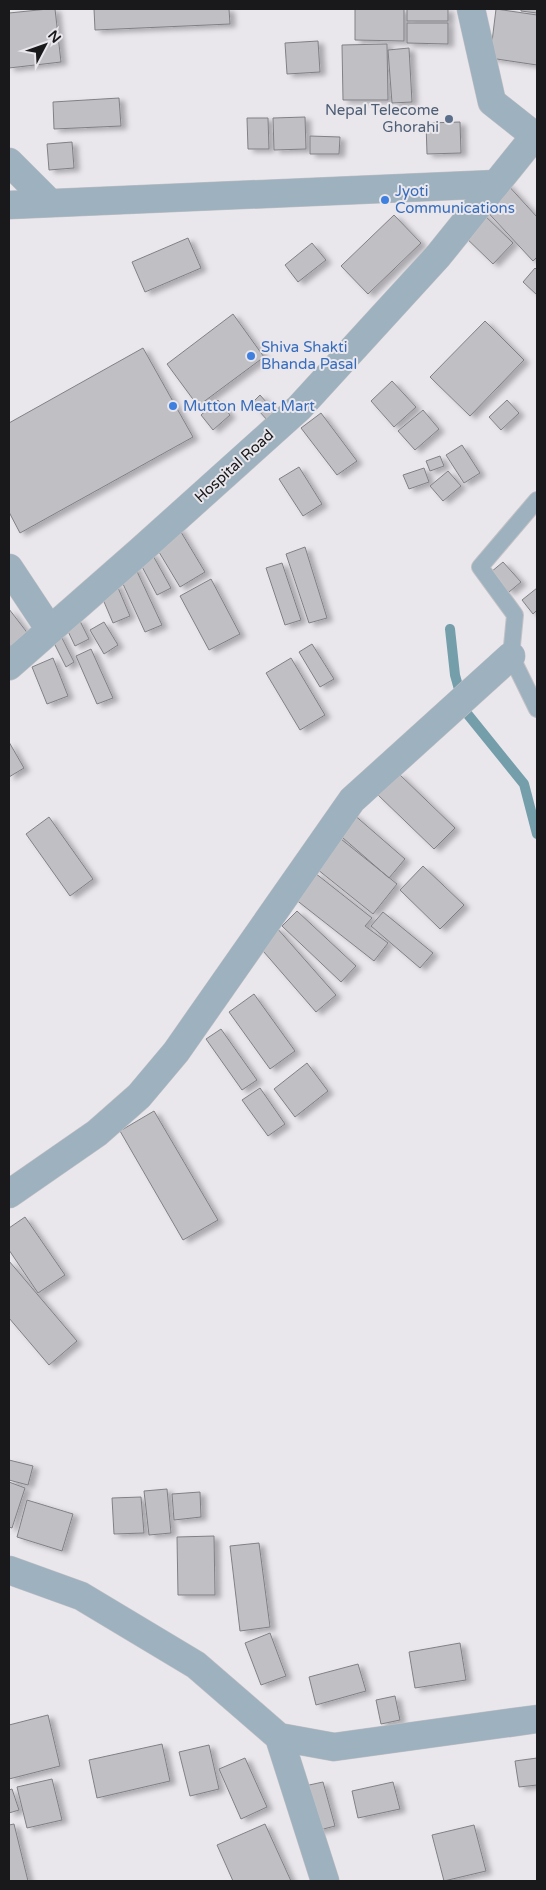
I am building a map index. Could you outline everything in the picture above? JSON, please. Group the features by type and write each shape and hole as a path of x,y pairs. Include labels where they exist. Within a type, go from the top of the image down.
{"street":[{"path":"471,9 492,102 536,134"},
{"name":"Hospital Road","path":"9,666 299,408 438,256 536,134"},
{"path":"9,162 50,203"},
{"path":"9,205 496,184"},
{"path":"9,568 50,630"},
{"path":"9,1194 97,1133 139,1096 176,1052 352,800 511,656"},
{"path":"9,1570 81,1596 196,1665 280,1737 334,1747 537,1719"},
{"path":"280,1737 325,1881"}],"lane":[{"path":"537,500 480,567 515,615 511,656 537,709"}],"building":[{"path":"55,9 61,62 9,68 9,13"},
{"path":"94,9 229,9 230,24 95,30"},
{"path":"355,9 404,9 404,41 355,40"},
{"path":"407,9 448,9 448,21 407,21"},
{"path":"496,9 537,15 537,65 490,58"},
{"path":"521,9 537,9 537,13 521,11"},
{"path":"407,23 448,23 448,44 407,43"},
{"path":"318,41 320,72 287,74 285,43"},
{"path":"387,44 388,100 343,100 342,45"},
{"path":"409,48 412,102 392,103 388,50"},
{"path":"119,98 121,126 54,129 53,102"},
{"path":"305,117 306,149 274,150 273,118"},
{"path":"247,118 268,118 269,149 248,149"},
{"path":"460,122 461,153 427,154 426,123"},
{"path":"310,136 340,137 339,154 310,154"},
{"path":"72,142 74,168 49,170 47,144"},
{"path":"506,183 537,217 537,257 533,261 481,205"},
{"path":"480,211 513,243 493,264 460,232"},
{"path":"394,215 421,243 368,294 341,266"},
{"path":"188,238 201,268 145,292 132,262"},
{"path":"312,243 326,260 298,282 285,265"},
{"path":"535,268 537,270 537,295 523,282"},
{"path":"233,314 264,357 198,406 167,364"},
{"path":"485,321 524,360 470,416 430,377"},
{"path":"143,348 193,437 20,533 9,512 9,423"},
{"path":"392,381 416,407 394,427 371,401"},
{"path":"260,395 275,412 267,420 252,403"},
{"path":"218,400 230,415 213,430 201,415"},
{"path":"507,400 519,413 501,430 489,417"},
{"path":"423,410 439,429 415,450 398,431"},
{"path":"321,413 357,461 337,475 301,428"},
{"path":"462,445 480,473 464,483 446,455"},
{"path":"440,456 444,466 430,471 426,461"},
{"path":"299,467 322,504 303,516 279,479"},
{"path":"424,468 429,482 409,489 403,475"},
{"path":"448,471 461,486 443,501 430,486"},
{"path":"178,527 205,572 180,587 153,542"},
{"path":"305,547 327,618 309,623 286,554"},
{"path":"151,552 171,588 157,595 138,559"},
{"path":"503,562 521,582 509,592 491,572"},
{"path":"282,563 301,620 285,625 266,568"},
{"path":"134,565 162,625 145,632 118,573"},
{"path":"211,579 240,634 209,650 180,596"},
{"path":"116,583 130,616 113,623 99,590"},
{"path":"537,588 537,610 533,614 522,600"},
{"path":"9,609 29,635 12,648 9,644"},
{"path":"79,619 89,639 75,646 65,625"},
{"path":"104,622 118,645 104,654 90,630"},
{"path":"59,632 74,662 66,667 51,637"},
{"path":"312,644 334,679 320,687 299,652"},
{"path":"91,649 113,698 97,704 76,656"},
{"path":"53,658 68,696 47,704 32,667"},
{"path":"291,658 325,715 300,730 266,673"},
{"path":"9,742 24,768 9,777"},
{"path":"398,773 455,828 434,849 377,794"},
{"path":"352,813 405,859 389,878 335,831"},
{"path":"49,817 93,879 70,896 26,834"},
{"path":"336,835 397,884 373,914 312,865"},
{"path":"423,866 464,905 440,929 400,890"},
{"path":"315,873 372,918 365,926 388,943 374,961 295,899"},
{"path":"297,911 356,966 341,982 282,926"},
{"path":"383,912 433,953 420,968 371,926"},
{"path":"276,927 336,995 316,1012 257,944"},
{"path":"254,994 295,1051 270,1069 229,1012"},
{"path":"221,1029 257,1080 242,1090 206,1039"},
{"path":"307,1063 328,1091 295,1117 274,1089"},
{"path":"260,1088 285,1124 268,1136 242,1100"},
{"path":"154,1111 218,1220 183,1240 120,1131"},
{"path":"25,1217 65,1275 38,1293 9,1250 9,1228"},
{"path":"9,1261 77,1341 49,1365 9,1318"},
{"path":"9,1460 33,1466 28,1485 9,1480"},
{"path":"9,1482 25,1488 12,1528 9,1527"},
{"path":"167,1489 171,1533 149,1535 144,1491"},
{"path":"200,1492 201,1517 174,1520 172,1494"},
{"path":"141,1497 144,1533 114,1534 112,1498"},
{"path":"27,1500 73,1514 62,1551 17,1537"},
{"path":"214,1536 215,1595 178,1595 177,1537"},
{"path":"259,1543 270,1627 240,1631 230,1546"},
{"path":"270,1633 286,1676 261,1685 245,1643"},
{"path":"460,1643 466,1680 415,1688 409,1652"},
{"path":"358,1664 366,1691 316,1705 309,1677"},
{"path":"395,1696 400,1720 381,1724 376,1700"},
{"path":"48,1715 60,1766 9,1779 9,1725"},
{"path":"162,1744 170,1781 97,1798 89,1760"},
{"path":"209,1745 219,1789 190,1796 179,1752"},
{"path":"245,1758 267,1807 241,1819 219,1769"},
{"path":"537,1758 537,1785 519,1787 515,1761"},
{"path":"52,1779 62,1820 27,1828 17,1787"},
{"path":"323,1782 335,1826 312,1832 300,1787"},
{"path":"393,1782 400,1809 358,1818 352,1791"},
{"path":"12,1789 19,1810 9,1813 9,1790"},
{"path":"14,1824 28,1881 9,1881 9,1825"},
{"path":"265,1824 291,1881 233,1881 217,1845"},
{"path":"474,1825 486,1871 444,1881 432,1835"}],"waterway":[{"path":"450,629 455,675 465,711 524,784 537,834"}],"place":[{"name":"Nepal Telecome Ghorahi","path":"449,119"},
{"name":"Jyoti Communications","path":"385,200"},
{"name":"Shiva Shakti Bhanda Pasal","path":"251,356"},
{"name":"Mutton Meat Mart","path":"173,406"}]}
